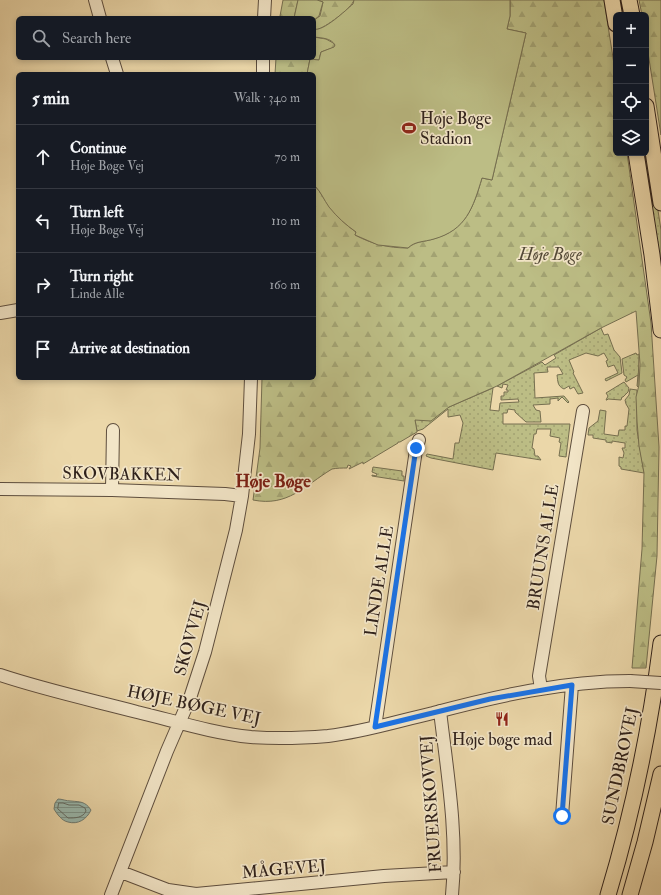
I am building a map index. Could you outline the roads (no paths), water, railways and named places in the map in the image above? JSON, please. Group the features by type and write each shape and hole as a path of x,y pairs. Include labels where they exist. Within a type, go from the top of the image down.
{"main road":[{"path":"612,0 614,12"},
{"path":"629,0 631,12"},
{"path":"635,0 637,12"},
{"path":"648,120 661,203"},
{"path":"636,156 653,263 661,330"},
{"name":"SUNDBROVEJ","path":"608,895 633,803 652,709 661,643"},
{"path":"599,895 652,709"},
{"path":"632,895 661,774"}],"street":[{"path":"95,0 99,16"},
{"path":"264,16 265,0"},
{"path":"113,60 116,72"},
{"path":"262,72 263,60"},
{"path":"0,313 16,310"},
{"name":"SKOVVEJ","path":"111,895 167,751 190,698 205,652 236,530 242,496 249,434 251,380"},
{"name":"BRUUNS ALLE","path":"541,689 539,676 583,411"},
{"path":"112,490 113,430"},
{"name":"LINDE ALLE","path":"375,727 416,450 419,440"},
{"name":"SKOVBAKKEN","path":"0,489 112,490 225,494 242,496"},
{"name":"HØJE BØGE VEJ","path":"0,675 180,723 230,733 294,738 330,736 375,727 490,699 541,689 601,682 630,681 661,683"},
{"path":"562,816 572,685"},
{"name":"FRUERSKOVVEJ","path":"440,711 453,832 454,872 452,895"},
{"name":"MÅGEVEJ","path":"121,872 168,890 196,894 384,876 454,872"}],"water":[{"path":"58,799 82,802 91,810 87,816 79,822 72,823 66,821 60,817 54,809 55,803"}],"place":[{"name":"Høje Bøge Stadion","path":"409,128"},
{"name":"Høje bøge mad","path":"502,719"}],"district":[{"name":"Høje Bøge","path":"273,481"}]}
